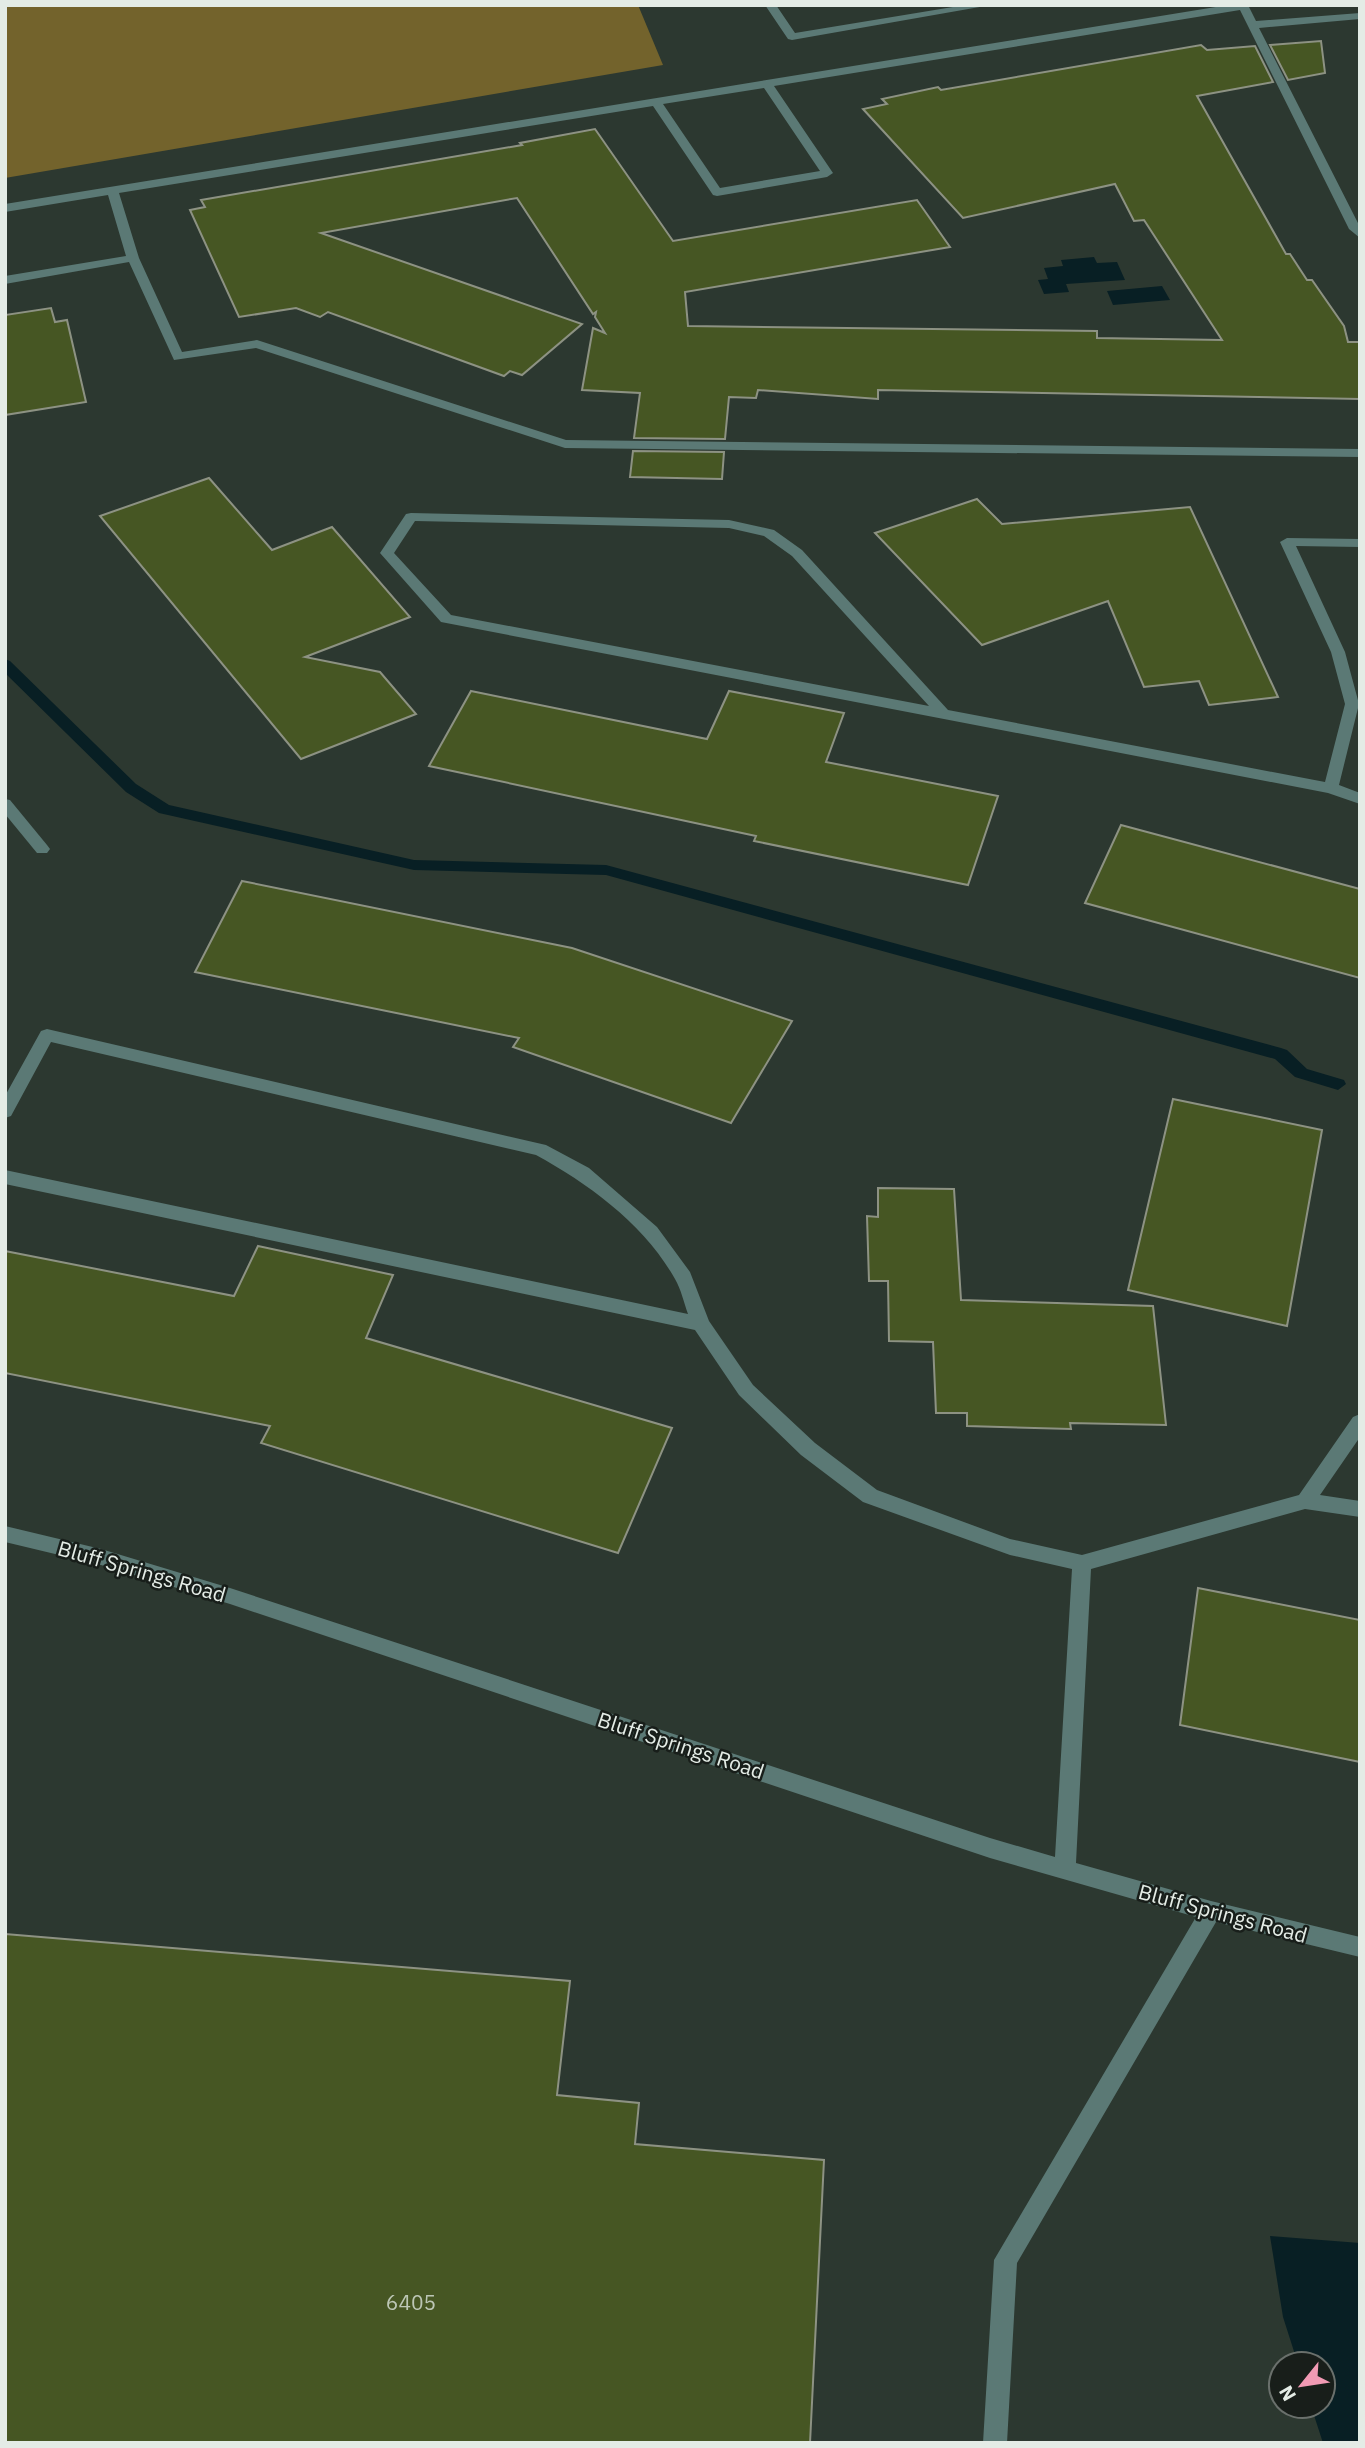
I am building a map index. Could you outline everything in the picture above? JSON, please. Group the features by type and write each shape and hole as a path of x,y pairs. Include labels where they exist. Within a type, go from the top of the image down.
{"street":[{"path":"770,5 792,37 986,5"},
{"path":"5,208 1243,6 1355,229 1360,234"},
{"path":"1252,25 1360,16"},
{"path":"656,102 717,192 827,173 767,84"},
{"path":"113,191 133,258 178,357 257,344 565,444 1360,453"},
{"path":"5,280 133,258"},
{"path":"942,712 797,553 769,533 729,524 411,517 387,552 446,619 1331,788 1360,799"},
{"path":"1331,788 1352,704 1338,652 1287,542 1360,543"},
{"path":"5,804 42,849"},
{"path":"5,1112 47,1035 540,1150 583,1172 651,1232 684,1277 701,1324 746,1390 808,1449 870,1496 1010,1547 1082,1563 1305,1501 1360,1509"},
{"path":"5,1177 701,1324"},
{"path":"1305,1501 1360,1422"},
{"name":"Bluff Springs Road","path":"5,1534 100,1557 230,1596 990,1848 1211,1910 1360,1947"},
{"path":"1065,1870 1082,1563"},
{"path":"995,2443 1006,2260 1211,1910"}],"shaded area":[{"path":"5,5 638,5 663,65 5,178"}],"water":[{"path":"1094,257 1097,263 1117,262 1125,280 1066,284 1069,292 1044,294 1038,280 1048,279 1044,268 1063,266 1061,260"},
{"path":"1162,286 1170,300 1113,305 1107,291"},
{"path":"1270,2236 1360,2243 1360,2443 1323,2443 1316,2420 1337,2420 1337,2350 1294,2350 1283,2317"}],"building":[{"path":"1321,41 1325,73 1288,80 1270,45"},
{"path":"1201,45 1207,50 1255,46 1273,82 1197,96 1286,254 1290,254 1307,280 1312,280 1344,326 1348,342 1360,342 1360,399 878,390 878,399 758,390 756,398 729,397 725,439 634,438 640,393 582,390 593,328 605,333 595,317 596,312 593,314 517,198 321,233 582,324 522,375 510,371 504,376 328,312 320,317 296,308 239,317 190,210 205,207 201,200 522,145 520,143 595,129 673,241 917,200 950,247 685,292 688,326 1097,331 1097,338 1222,340 1144,220 1134,221 1115,184 963,218 863,109 887,104 882,99 938,87 941,90"},
{"path":"51,308 55,322 67,320 86,402 5,415 5,315"},
{"path":"633,451 724,452 722,479 630,477"},
{"path":"209,478 272,550 332,527 410,617 305,657 380,672 416,714 301,759 100,516"},
{"path":"977,499 1002,524 1190,507 1278,697 1209,705 1199,681 1144,687 1108,601 982,645 875,533"},
{"path":"471,691 707,739 729,691 844,713 826,762 998,796 968,885 754,841 756,836 429,766"},
{"path":"1121,825 1360,889 1360,978 1085,903"},
{"path":"242,881 572,948 792,1021 731,1123 513,1047 519,1038 195,972"},
{"path":"1173,1099 1322,1130 1287,1326 1128,1290"},
{"path":"878,1188 954,1189 961,1300 1153,1306 1166,1425 1070,1423 1071,1429 967,1426 967,1413 936,1413 933,1342 889,1341 888,1281 869,1281 867,1216 878,1217"},
{"path":"258,1246 393,1275 366,1338 672,1428 618,1553 261,1443 270,1426 5,1373 5,1251 234,1296"},
{"path":"1198,1588 1360,1620 1360,1762 1180,1725"},
{"path":"5,1934 570,1981 557,2095 639,2103 635,2144 824,2160 810,2443 5,2443"}],"waterway":[{"path":"5,664 131,788 164,809 414,865 606,870 1281,1054 1301,1073 1338,1084"}]}
